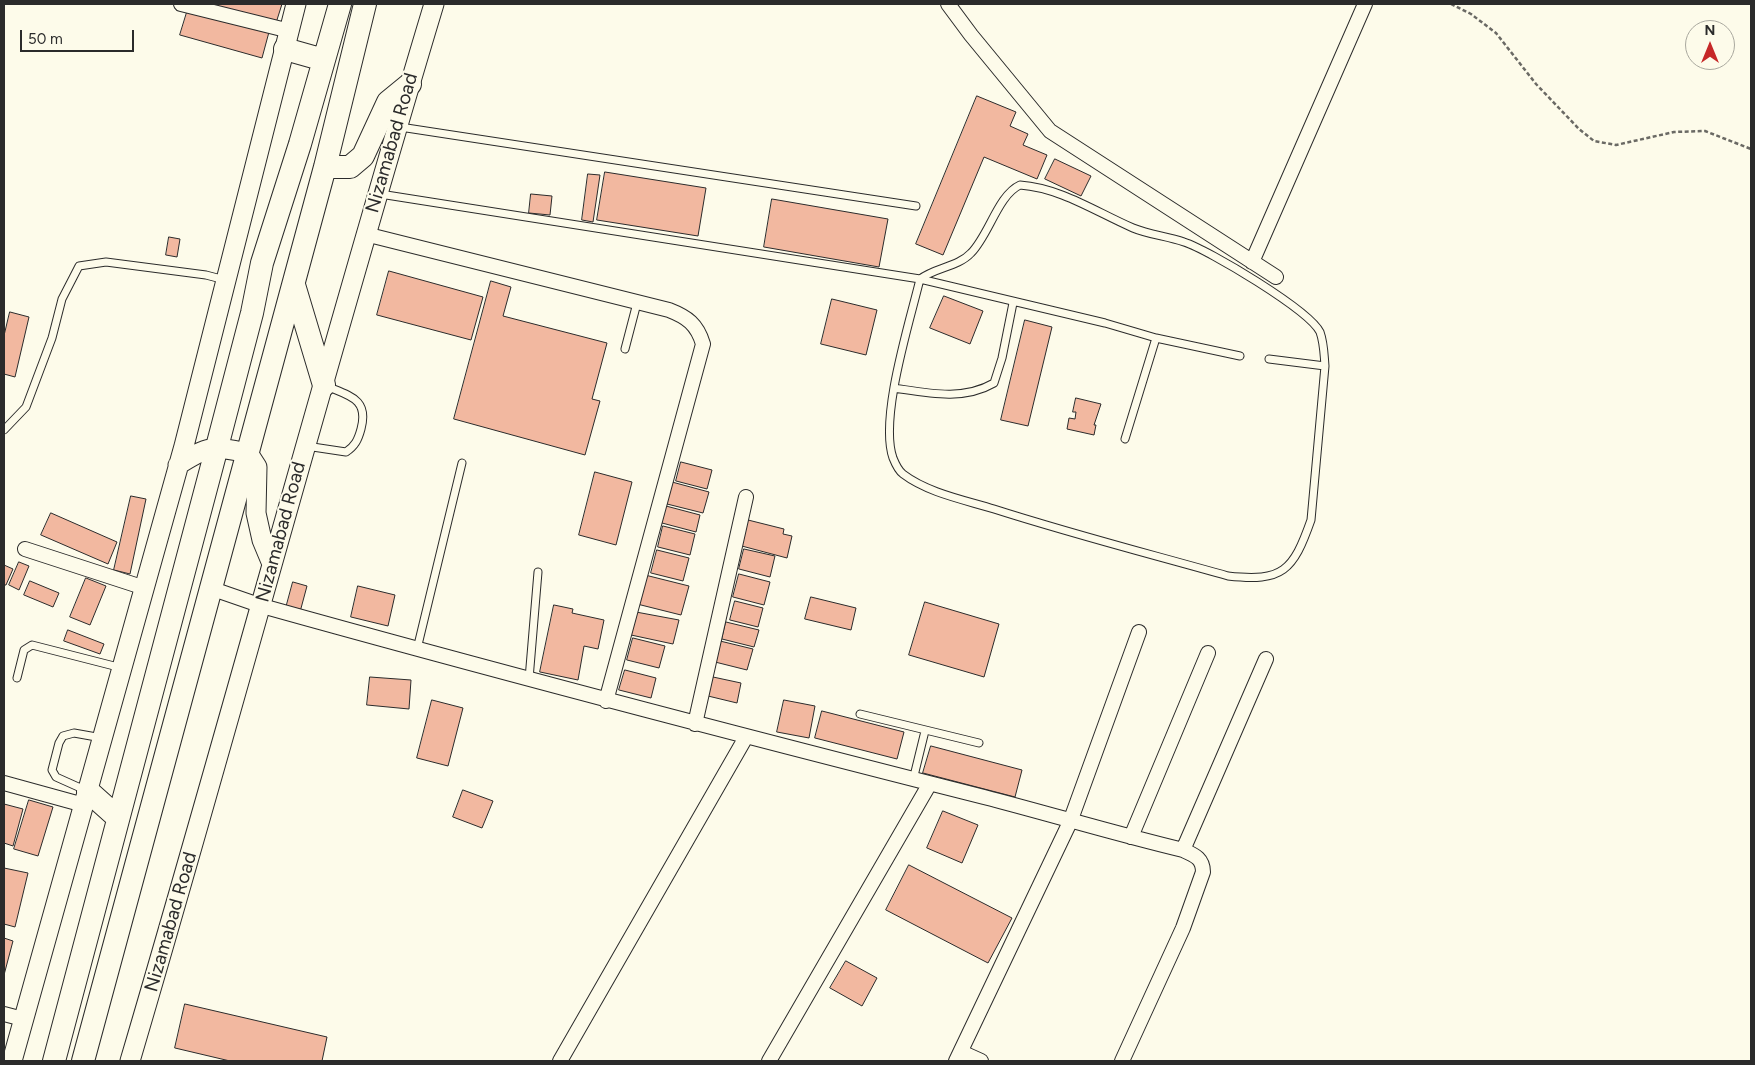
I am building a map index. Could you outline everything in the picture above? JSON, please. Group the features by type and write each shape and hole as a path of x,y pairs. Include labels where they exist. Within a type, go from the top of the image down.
{"highway":[{"path":"54,1061 117,817 252,313 262,263 340,4"},
{"path":"83,1061 294,284 365,4"},
{"path":"288,40 324,60"},
{"path":"325,167 350,167 363,156 388,102 410,84"},
{"path":"294,284 324,385"},
{"path":"228,404 236,418 241,420 258,414"},
{"path":"86,798 117,817"}],"main road":[{"path":"12,1061 145,588 296,4"},
{"name":"Nizamabad Road","path":"130,1061 262,606 304,446 324,385 364,234 379,194 434,4"},
{"path":"178,465 200,450 217,446 248,453 257,467 256,513 262,540 272,564"}],"street":[{"path":"181,4 288,40"},
{"path":"948,4 1050,131 1276,277"},
{"path":"1252,262 1365,4"},
{"path":"364,234 669,310 685,316 695,325 703,344 606,701"},
{"path":"695,724 746,497"},
{"path":"25,549 145,588"},
{"path":"210,588 262,606 606,701 913,781 984,797 1070,822 1182,850 1198,856 1204,864 1204,872 1183,928 1122,1061"},
{"path":"981,1061 958,1057 1070,822 1139,632"},
{"path":"1131,837 1208,653"},
{"path":"1182,850 1266,659"},
{"path":"560,1061 746,737"},
{"path":"4,783 86,798"},
{"path":"769,1061 929,785"},
{"path":"4,1014 23,1019"}],"lane":[{"path":"397,127 916,206"},
{"path":"1020,185 1054,191 1098,214 1147,234 1184,242 1236,268 1300,312 1319,330 1324,346 1325,366 1311,520 1305,538 1288,568 1275,576 1253,579 1228,576 1052,528 949,495 915,481 901,473 893,457 890,428 894,388 920,279 931,270 963,260 971,253 984,239 1007,195 1013,188 1020,185"},
{"path":"379,194 920,279 1013,303 1105,323 1156,338 1240,356"},
{"path":"4,430 26,407 52,338 62,299 79,266 106,262 206,275 226,280"},
{"path":"625,350 637,303"},
{"path":"894,388 936,394 963,394 980,391 994,383 1002,358 1013,303"},
{"path":"1125,440 1156,338"},
{"path":"1269,359 1325,366"},
{"path":"304,446 346,452 357,442 364,419 360,403 350,396 324,385"},
{"path":"417,649 462,463"},
{"path":"529,680 538,572"},
{"path":"17,678 24,650 32,645 122,668"},
{"path":"860,714 979,743"},
{"path":"913,781 925,731"},
{"path":"86,798 56,777 52,770 59,744 63,736 74,733 103,738"}],"path":[{"path":"1451,4 1471,14 1496,33 1536,84 1579,129 1594,141 1616,144 1674,132 1705,131 1751,149"}],"building":[{"path":"205,4 282,4 276,23"},
{"path":"188,9 269,32 262,58 180,35"},
{"path":"977,96 1016,112 1010,126 1028,134 1023,145 1047,155 1037,179 984,157 943,255 916,244"},
{"path":"1055,159 1091,176 1081,196 1045,179"},
{"path":"605,172 706,188 698,236 597,220"},
{"path":"588,174 600,175 593,222 582,220"},
{"path":"531,194 552,196 550,215 529,213"},
{"path":"772,199 888,219 879,267 764,247"},
{"path":"169,237 180,239 177,257 166,255"},
{"path":"389,271 483,297 471,340 377,315"},
{"path":"491,281 511,287 503,316 607,343 592,399 600,401 585,455 454,419"},
{"path":"944,296 983,311 970,344 930,328"},
{"path":"832,299 877,310 866,355 821,344"},
{"path":"10,312 29,317 15,377 4,374 4,336"},
{"path":"1025,320 1052,327 1028,426 1001,420"},
{"path":"1076,398 1101,404 1094,425 1096,425 1094,435 1067,429 1069,418 1075,419 1076,412 1073,412"},
{"path":"681,462 712,470 707,489 676,481"},
{"path":"595,472 632,482 616,545 579,535"},
{"path":"672,482 709,492 703,513 667,504"},
{"path":"131,496 146,499 130,574 114,570"},
{"path":"666,506 700,515 696,532 662,523"},
{"path":"51,513 117,542 108,564 41,535"},
{"path":"744,519 784,529 783,534 792,536 787,558 738,545"},
{"path":"663,526 695,534 690,555 658,547"},
{"path":"744,549 775,556 770,577 739,569"},
{"path":"657,550 689,558 683,581 651,573"},
{"path":"19,562 29,566 19,590 9,585"},
{"path":"4,565 13,569 6,585 4,585"},
{"path":"739,574 770,582 764,605 733,597"},
{"path":"645,575 689,586 681,615 637,604"},
{"path":"86,578 106,586 90,625 70,617"},
{"path":"30,581 59,593 53,607 24,595"},
{"path":"293,582 307,586 300,612 286,608"},
{"path":"358,586 395,595 388,626 351,617"},
{"path":"811,597 856,608 851,630 805,619"},
{"path":"735,601 763,608 758,627 730,620"},
{"path":"925,602 999,624 984,677 909,655"},
{"path":"554,605 573,609 572,613 604,620 598,649 584,646 578,680 540,672"},
{"path":"636,612 679,620 673,644 631,635"},
{"path":"726,622 759,630 754,647 722,639"},
{"path":"68,630 104,644 100,654 64,641"},
{"path":"633,638 665,646 659,668 627,660"},
{"path":"720,641 753,649 747,670 715,662"},
{"path":"625,670 656,678 651,698 619,690"},
{"path":"370,677 411,680 409,709 367,705"},
{"path":"713,677 741,683 737,703 708,696"},
{"path":"432,700 463,708 448,766 417,758"},
{"path":"784,700 815,706 809,738 777,732"},
{"path":"822,711 904,732 897,759 815,738"},
{"path":"931,746 1022,770 1015,797 923,773"},
{"path":"463,790 493,801 482,828 453,817"},
{"path":"29,800 53,807 38,856 14,849"},
{"path":"4,804 23,809 13,846 4,843"},
{"path":"943,811 978,825 962,863 927,848"},
{"path":"909,865 1012,918 988,963 886,910"},
{"path":"4,868 28,873 15,927 4,924"},
{"path":"4,938 13,941 4,975"},
{"path":"846,961 877,978 862,1006 830,988"},
{"path":"185,1004 327,1037 322,1061 230,1061 175,1048"}]}
